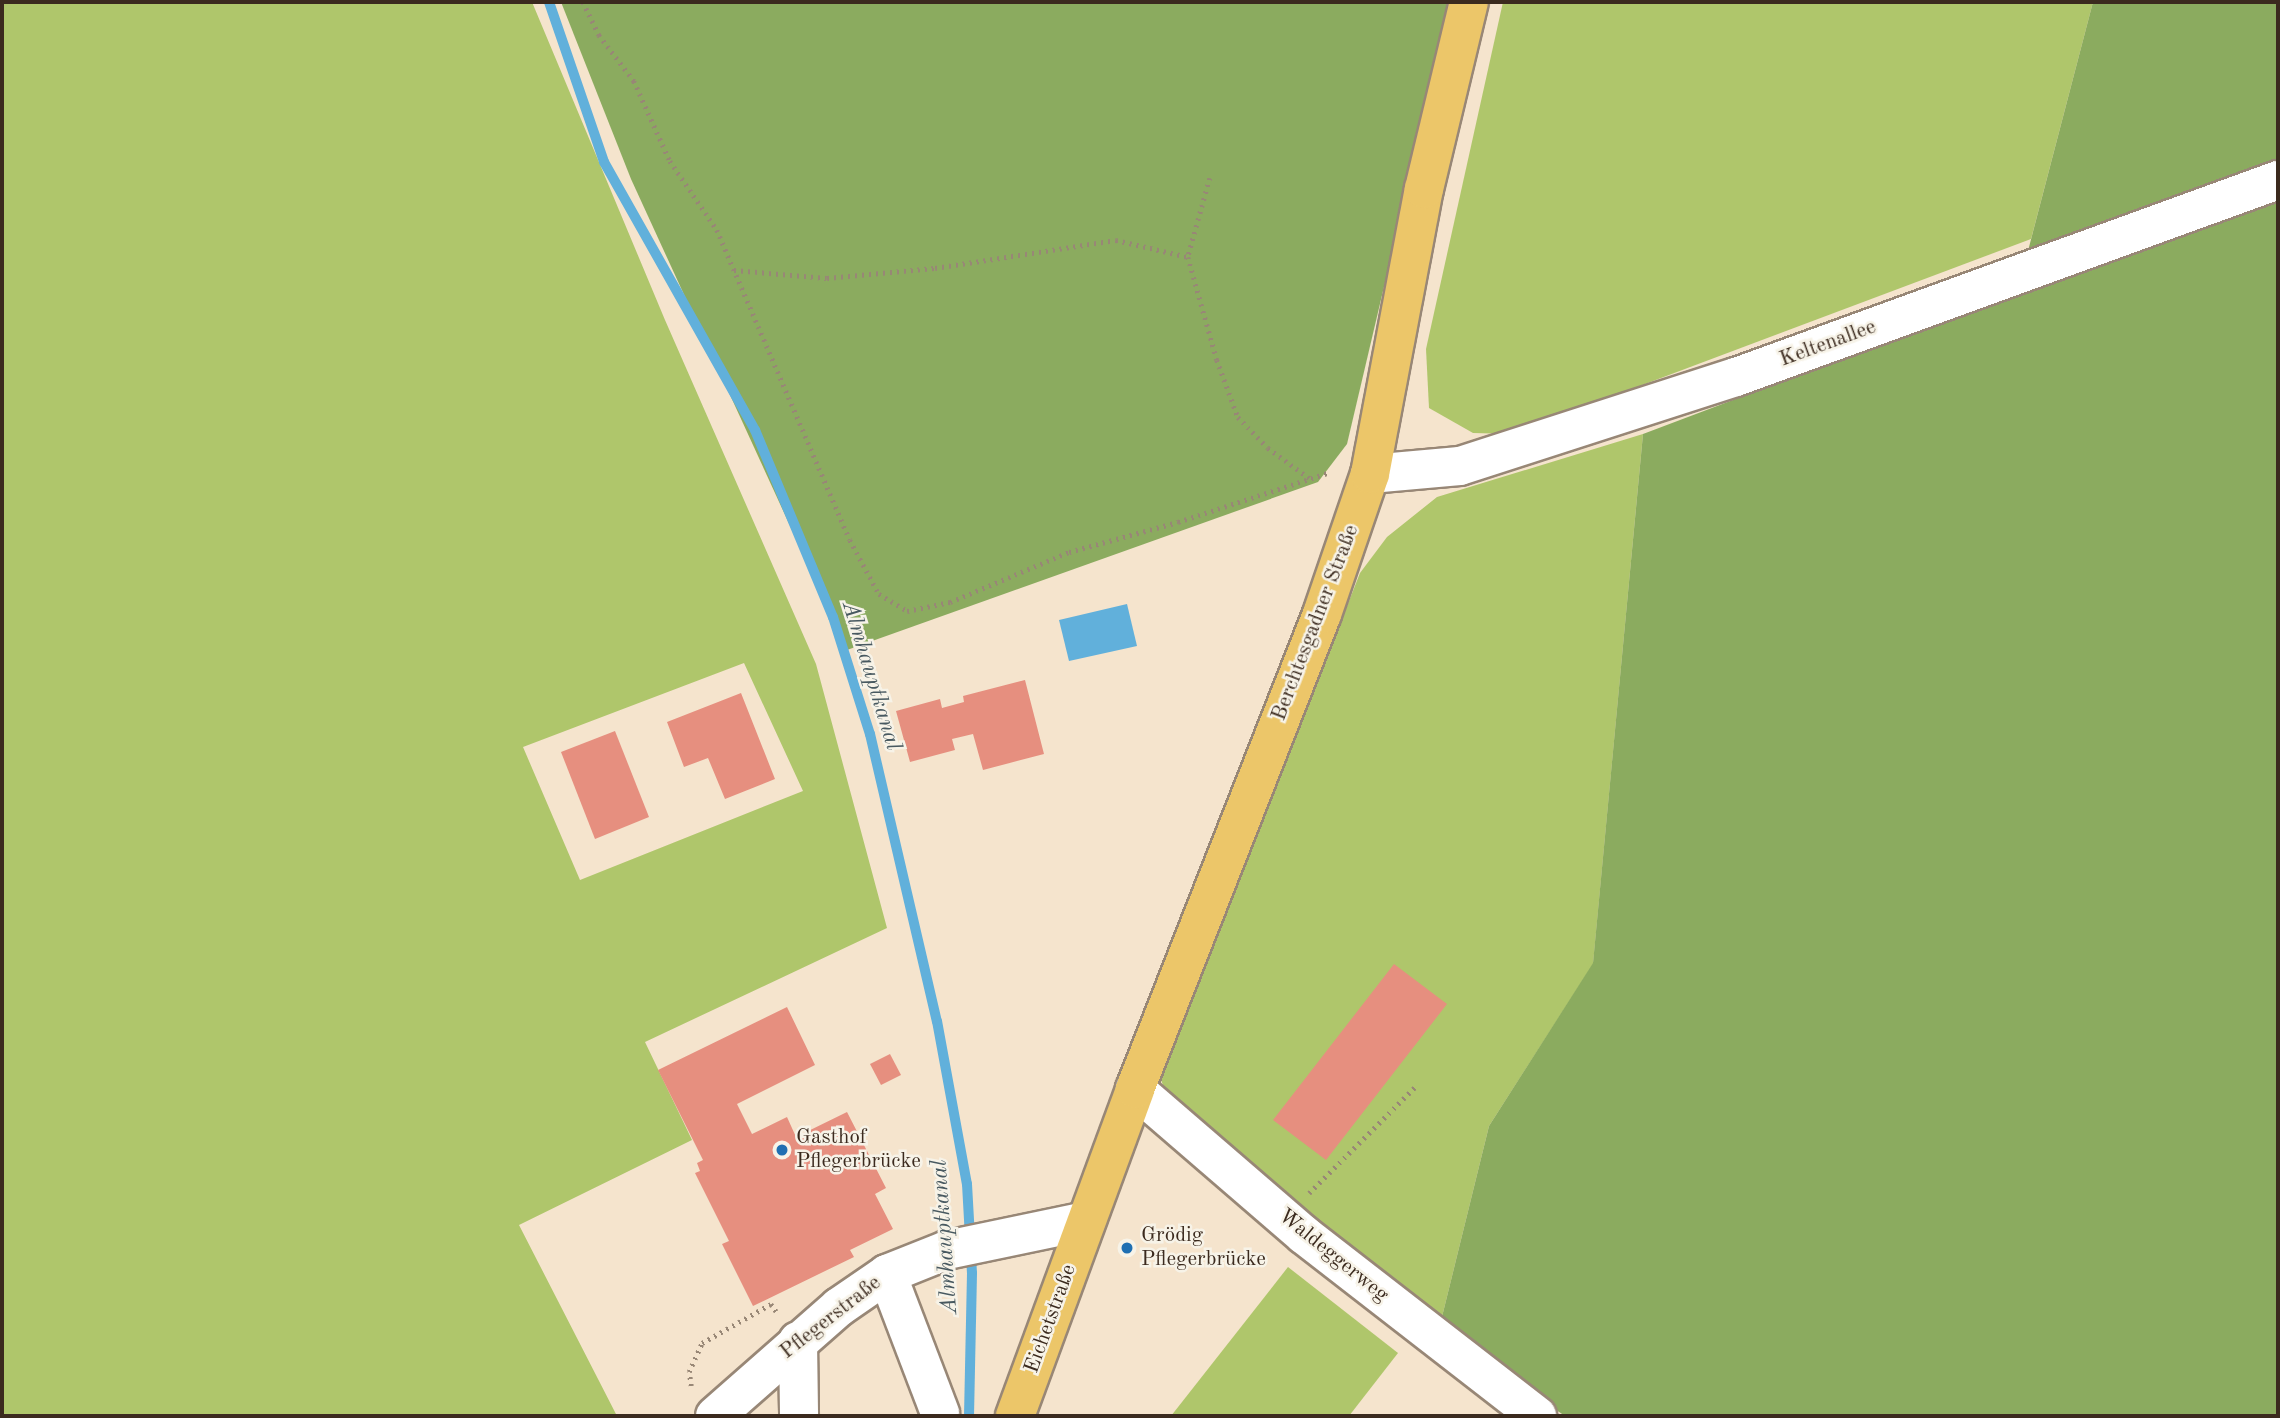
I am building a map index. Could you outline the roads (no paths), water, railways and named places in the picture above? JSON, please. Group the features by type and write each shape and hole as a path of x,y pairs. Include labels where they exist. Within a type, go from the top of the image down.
{"main road":[{"name":"Berchtesgadner Straße","path":"1086,1221 1135,1089 1322,614 1370,474 1424,189 1469,2"},
{"name":"Eichetstraße","path":"1015,1416 1086,1221"}],"street":[{"name":"Keltenallee","path":"1370,474 1460,466 1697,390 2278,180"},
{"name":"Waldeggerweg","path":"1135,1089 1285,1219 1537,1416"},
{"name":"Pflegerstraße","path":"705,1407 887,1274 947,1250 1086,1221"},
{"path":"887,1274 940,1413"},
{"path":"798,1341 799,1416"}],"water":[{"path":"1127,604 1137,646 1069,661 1059,620"}],"waterway":[{"name":"Almhauptkanal","path":"549,2 604,162 755,430 833,617 870,734 937,1021 967,1184 972,1273 969,1416"}],"place":[{"name":"Gasthof Pflegerbrücke","path":"782,1150"},
{"name":"Grödig Pflegerbrücke","path":"1127,1248"}]}
